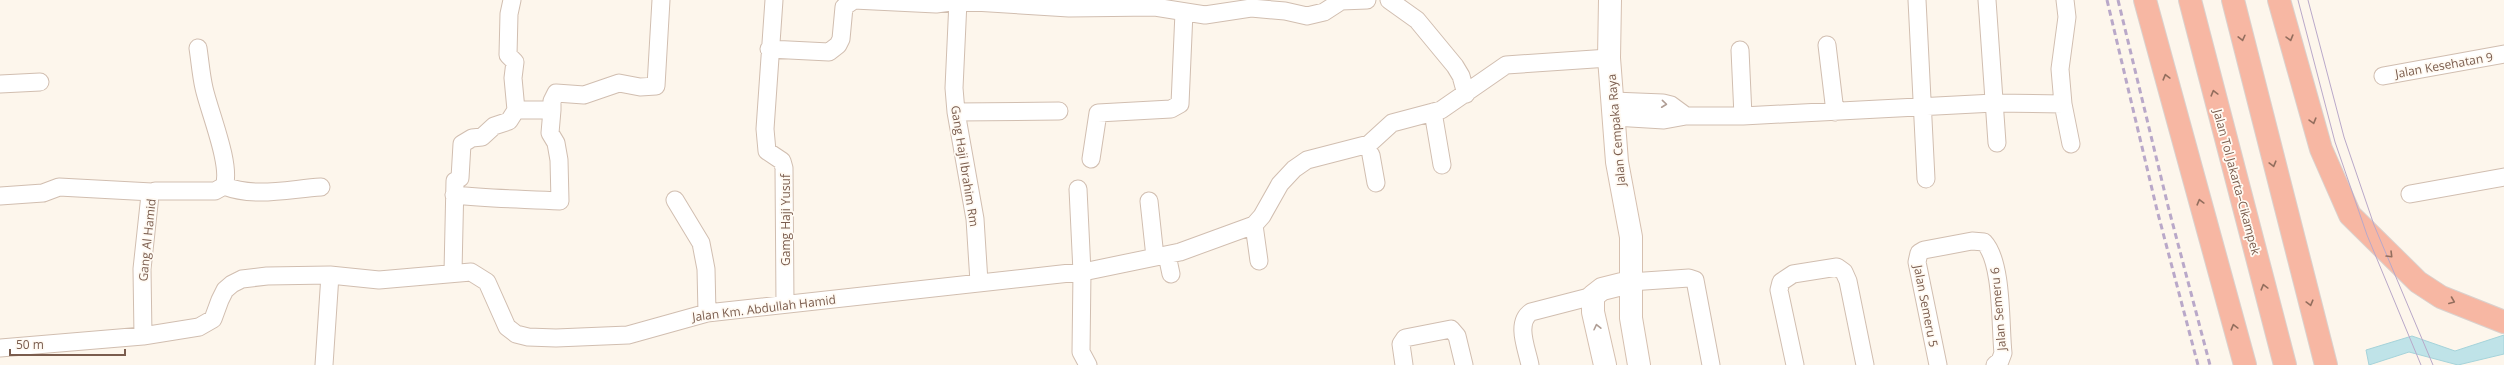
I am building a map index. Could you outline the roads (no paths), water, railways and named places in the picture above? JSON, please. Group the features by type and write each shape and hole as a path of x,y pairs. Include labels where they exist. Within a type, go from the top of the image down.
{"highway":[{"path":"2145,0 2245,365"},
{"name":"Jalan Tol Jakarta–Cikampek","path":"2190,0 2285,365"},
{"path":"2233,0 2326,365"},
{"path":"2279,0 2321,149 2350,215 2418,282 2441,297 2504,322"}],"street":[{"path":"453,272 454,195 455,181 460,178 462,144 472,138 482,137 494,126 508,121 516,110 513,78 515,62 508,55 509,14 512,0"},
{"path":"454,195 490,199 502,197 560,201 559,160 556,143 550,133 552,101 556,93 584,95 619,83 640,87 656,86 661,0"},
{"path":"774,0 769,49 829,52 838,45 841,39 844,7 854,0 936,2 958,1 1069,8 1156,4 1184,12 1205,15 1251,8 1285,11 1307,16 1324,12 1341,1 1367,0"},
{"name":"Jalan Cempaka Raya","path":"1610,0 1609,58 1617,162 1631,237 1631,318 1639,365"},
{"path":"1917,0 1926,178"},
{"path":"1987,0 1997,143"},
{"path":"2065,0 2067,17 2060,69 2063,104 2071,144"},
{"name":"Gang Haji Ibrahim Rm","path":"958,1 954,88 956,112 974,219 979,282"},
{"path":"1394,1 1417,20 1455,66 1461,76 1466,94"},
{"path":"1091,159 1098,113 1171,109 1180,104 1184,12"},
{"path":"1827,45 1835,112"},
{"path":"198,48 204,87 225,163 226,175 224,186 241,192 294,191 321,187"},
{"name":"Gamg Haji Yusuf","path":"769,49 765,129 767,151 782,161 784,168 785,304"},
{"path":"1740,50 1743,116"},
{"name":"Jalan Kesehatan 9","path":"2383,76 2504,54"},
{"path":"1259,261 1254,225 1262,216 1280,184 1294,169 1307,160 1369,144 1392,123 1442,110 1466,94 1490,74 1506,65 1609,58"},
{"path":"0,84 40,82"},
{"path":"1614,109 1638,103 1671,105 1686,116"},
{"path":"1614,109 1664,120 1686,116 1743,116 1923,108 1994,103 2063,104"},
{"path":"516,110 552,110"},
{"path":"956,112 1059,111"},
{"path":"1433,112 1442,165"},
{"path":"1370,155 1376,184"},
{"path":"2410,194 2504,177"},
{"name":"Gang Al Hamid","path":"143,336 142,269 149,198 152,192 215,191 224,186"},
{"path":"0,196 43,192 59,187 152,192"},
{"path":"1078,189 1085,271 1081,352 1088,365"},
{"path":"675,200 701,243 706,269 707,313"},
{"path":"1149,201 1161,256 1171,274"},
{"name":"Jalan Km. Abdullah Hamid","path":"0,348 143,336 206,324 213,319 225,290 242,279 268,276 330,275 379,280 453,272 471,272 487,282 507,327 516,334 528,337 583,338 628,334 707,313 1085,271 1161,256 1226,237 1254,225"},
{"name":"Jalan Semeru 6","path":"1924,250 1972,241 1984,242 1989,248 1996,271 2003,353 2000,361 1995,365"},
{"name":"Jalan Semeru 5","path":"1924,250 1919,253 1917,262 1938,365"},
{"path":"1795,365 1779,290 1781,282 1793,274 1837,267 1844,272 1865,365"},
{"path":"324,365 330,275"},
{"path":"1530,365 1522,322 1525,316 1531,312 1593,296 1602,289 1630,282 1689,278 1695,280 1711,365"},
{"path":"1593,296 1593,312 1605,365"},
{"path":"1404,365 1401,344 1405,338 1451,329 1457,336 1464,365"}],"water":[{"path":"2504,335 2504,354 2458,365 2409,352 2369,365 2366,350 2412,336 2455,351"}],"tram line":[{"path":"2298,0 2335,142 2367,235 2421,365"},
{"path":"2308,0 2344,137 2374,225 2433,365"}],"railway":[{"path":"2107,0 2157,210 2198,365"},
{"path":"2118,0 2168,206 2210,365"}]}
